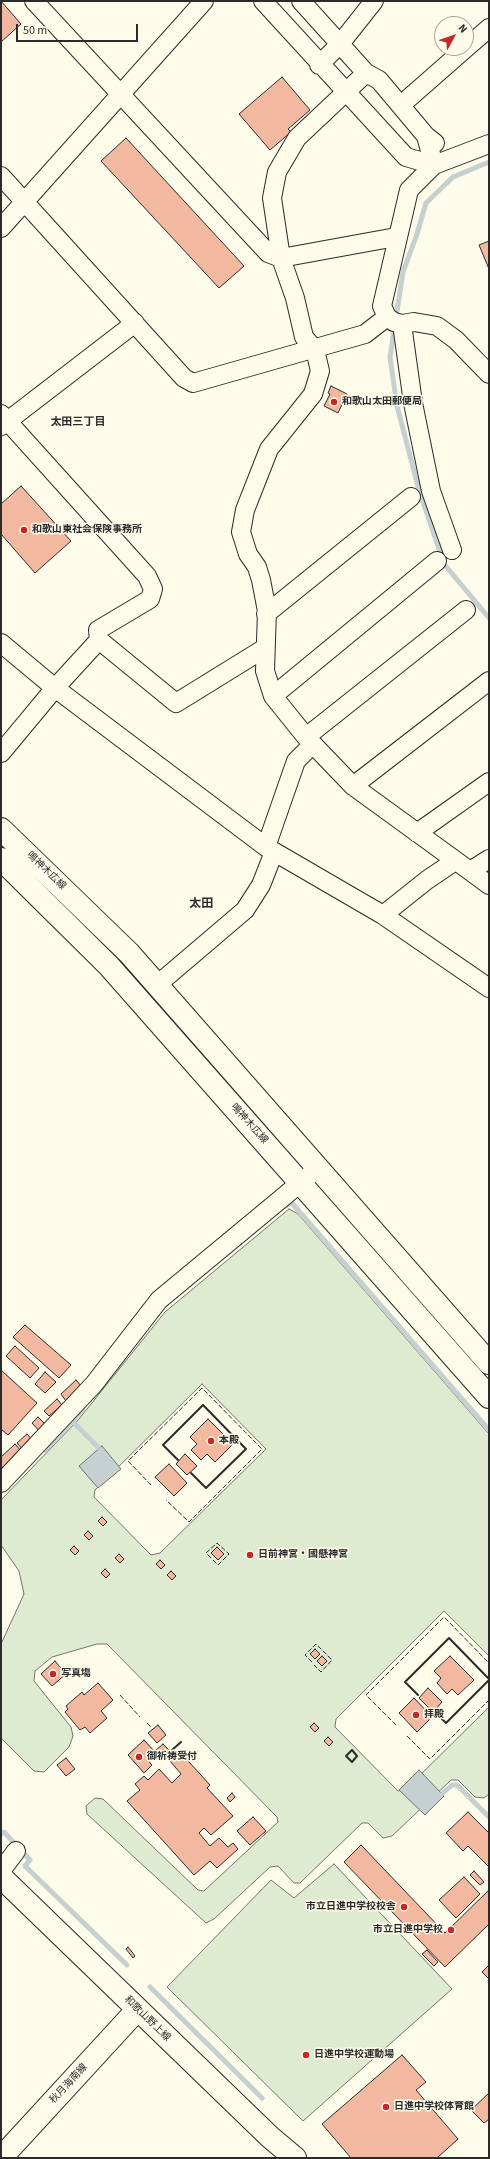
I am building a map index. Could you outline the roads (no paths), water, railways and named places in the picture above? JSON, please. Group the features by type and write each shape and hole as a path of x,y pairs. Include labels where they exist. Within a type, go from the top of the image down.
{"main road":[{"name":"鳴神木広線","path":"1,829 25,850 129,953 489,1363"},
{"name":"鳴神木広線","path":"3,866 109,966 489,1397"},
{"name":"和歌山野上線","path":"1,1877 137,2010 295,2158"},
{"name":"秋月海南線","path":"1,2158 137,2010"}],"street":[{"path":"34,1 120,96 268,254 281,258 396,237"},
{"path":"1,228 204,1"},
{"path":"263,1 345,93 406,157 434,165"},
{"path":"301,1 366,73 379,80 426,136 442,148 463,154"},
{"path":"319,64 340,44 374,1"},
{"path":"474,41 489,28"},
{"path":"401,105 457,56"},
{"path":"366,73 297,138 277,172 272,198 281,258 295,298 304,337 315,350 320,371 313,394 269,449 243,517 241,532 248,554 257,567 266,614 265,671 273,696 309,741 353,786 416,834 489,885"},
{"path":"426,136 434,165"},
{"path":"409,190 434,165 489,144"},
{"path":"406,157 409,190 396,237 382,306 395,320 431,491 452,550"},
{"path":"1,176 184,378 193,383 315,350 366,334 395,320 437,326 456,340 489,374"},
{"path":"135,323 3,420 147,576 153,590 150,599 98,630 99,640 176,703 265,648"},
{"path":"266,614 411,497"},
{"path":"273,696 436,561"},
{"path":"157,985 245,910 260,885 296,761 309,741 466,610"},
{"path":"1,753 55,688 99,640"},
{"path":"1,643 55,688 270,849 383,915 489,988"},
{"path":"353,786 489,681"},
{"path":"416,834 489,782"},
{"path":"3,866 25,850"},
{"path":"470,871 489,859"},
{"path":"383,915 426,880 456,861"},
{"path":"1,1483 94,1384 160,1300 318,1168"},
{"path":"1,1871 16,1851"}],"waterway":[{"path":"489,162 453,177 426,203 417,234 403,272 390,357 397,406 419,490 444,564 489,618"},
{"path":"286,1206 291,1202 489,1430"},
{"path":"72,1421 83,1409"},
{"path":"45,1450 72,1421 98,1447"},
{"path":"443,1793 452,1785 457,1785 489,1817"},
{"path":"1,1834 4,1832 30,1860 25,1866 127,1965"},
{"path":"150,1987 262,2098"}],"place":[{"name":"和歌山太田郵便局","path":"334,402"},
{"name":"和歌山東社会保険事務所","path":"24,530"},
{"name":"本殿","path":"211,1441"},
{"name":"日前神宮・國懸神宮","path":"250,1555"},
{"name":"写真塲","path":"53,1674"},
{"name":"拝殿","path":"416,1715"},
{"name":"御祈祷受付","path":"139,1757"},
{"name":"市立日進中学校校舎","path":"404,1907"},
{"name":"市立日進中学校","path":"451,1930"},
{"name":"日進中学校運動場","path":"306,2055"},
{"name":"日進中学校体育館","path":"386,2107"}],"district":[{"name":"太田三丁目","path":"78,423"},
{"name":"太田","path":"201,904"}]}
